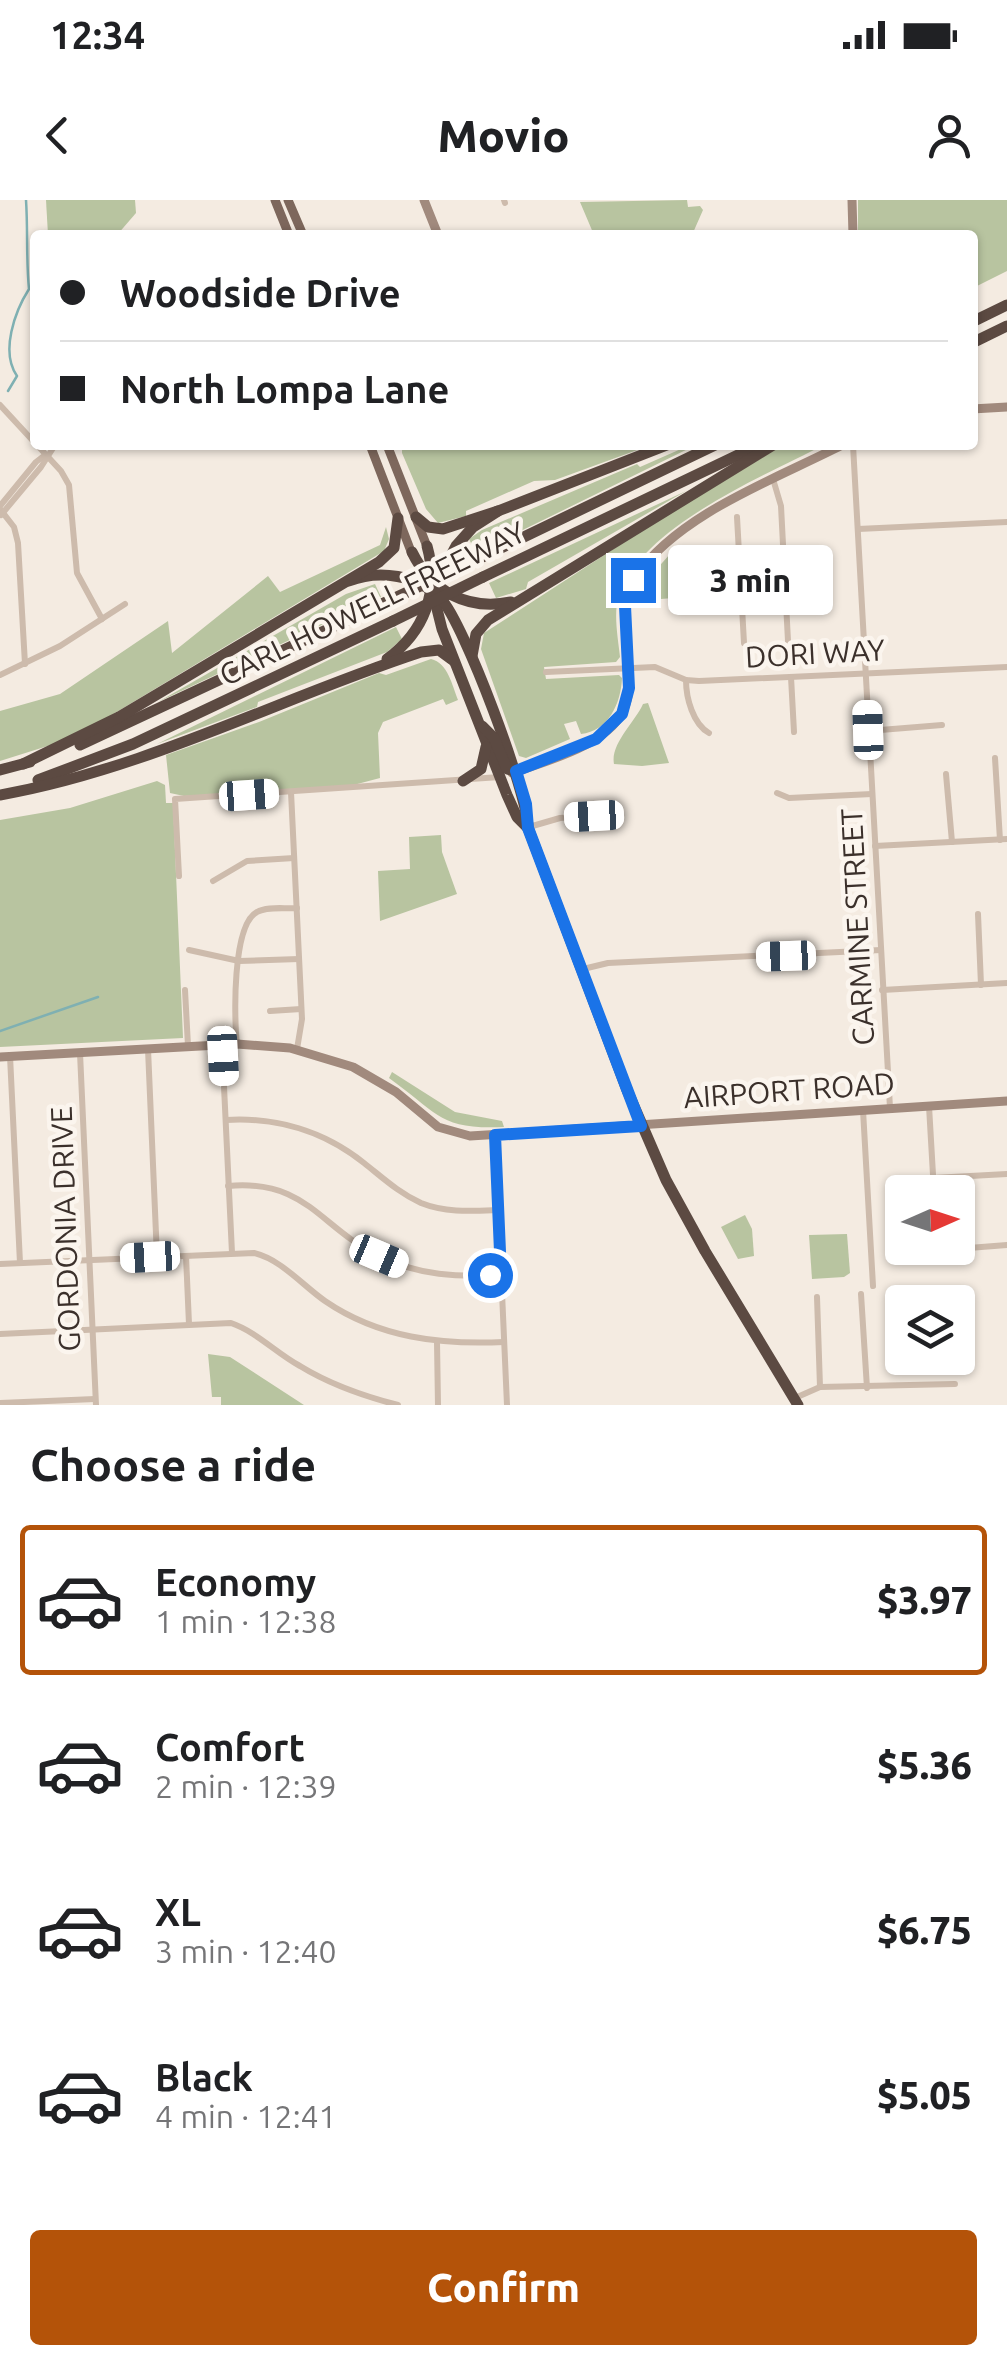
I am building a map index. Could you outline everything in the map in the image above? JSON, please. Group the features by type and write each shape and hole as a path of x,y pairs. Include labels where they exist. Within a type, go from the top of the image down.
{"highway":[{"path":"978,319 1007,305"},
{"path":"978,340 1007,326"},
{"path":"416,517 438,530 498,511 654,450"},
{"name":"CARL HOWELL FREEWAY","path":"0,770 115,731 705,450"},
{"name":"CARL HOWELL FREEWAY","path":"0,793 115,752 749,450"},
{"path":"472,660 474,639 480,627 765,450"},
{"path":"375,667 412,636 463,536 498,511"},
{"path":"22,764 102,726 349,582 391,552 397,538 398,518"},
{"path":"427,546 442,629 516,814 528,828"},
{"path":"412,552 457,623 472,660 516,771 528,828 641,1126 686,1218 796,1402"},
{"path":"349,582 387,575 486,604 511,602 532,592"},
{"path":"0,793 126,763 375,667 432,650 445,653 454,661"},
{"path":"479,723 494,738 506,770 516,771"},
{"path":"464,781 483,766 486,742"}],"main road":[{"path":"275,200 287,230"},
{"path":"288,200 301,230"},
{"path":"372,450 412,552"},
{"path":"391,450 427,546"}],"street":[{"path":"424,200 436,230"},
{"path":"852,200 853,230"},
{"path":"0,405 30,438"},
{"path":"978,409 1007,407"},
{"path":"42,450 69,485 77,573 102,619"},
{"path":"25,664 18,543 14,527 1,511 51,450"},
{"path":"180,876 175,799 500,776 587,744 610,729 627,702 625,606 629,588 640,572 702,518 832,450"},
{"name":"CARMINE STREET","path":"853,450 890,1108"},
{"path":"773,480 781,506 788,641"},
{"path":"737,517 744,643"},
{"path":"858,529 1007,522"},
{"path":"0,675 71,640 125,604"},
{"name":"DORI WAY","path":"546,672 659,667 686,680 1007,667"},
{"path":"792,676 794,732"},
{"path":"686,680 695,717 701,728 709,732"},
{"path":"868,730 942,725"},
{"path":"875,846 1004,839 995,758"},
{"path":"946,774 952,843"},
{"path":"291,792 302,1009 297,1049"},
{"path":"777,793 788,798 872,794"},
{"path":"528,828 560,818 610,814"},
{"path":"214,882 247,861 294,858"},
{"path":"237,1044 234,984 252,915 262,910 296,908"},
{"path":"978,914 981,984"},
{"path":"188,950 238,961 299,959"},
{"path":"582,969 608,963 819,956 881,950"},
{"path":"882,990 1007,983"},
{"path":"185,990 188,1046"},
{"path":"270,1011 302,1009"},
{"name":"AIRPORT ROAD","path":"5,1056 237,1044 297,1049 353,1067 396,1092 443,1129 461,1135 1007,1102"},
{"path":"222,1045 232,1253"},
{"path":"148,1048 157,1256"},
{"name":"GORDONIA DRIVE","path":"80,1051 95,1402"},
{"path":"5,1056 20,1262"},
{"path":"929,1106 933,1175"},
{"path":"863,1109 873,1286"},
{"path":"226,1120 265,1120 317,1134 351,1153 402,1193 430,1206 458,1211 498,1210"},
{"path":"495,1135 507,1405"},
{"path":"975,1176 1007,1174"},
{"path":"228,1186 267,1187 291,1194 320,1211 368,1250 408,1268 444,1276 501,1275"},
{"path":"975,1246 1007,1245"},
{"path":"0,1264 254,1253 269,1258 328,1304 403,1336 437,1342 504,1342"},
{"path":"186,1255 189,1324"},
{"path":"861,1294 867,1388"},
{"path":"817,1297 820,1386"},
{"path":"0,1334 223,1322 240,1326 331,1384 398,1405"},
{"path":"437,1342 438,1405"},
{"path":"796,1402 820,1386 956,1384"},
{"path":"0,1403 95,1402"}],"green space":[{"path":"46,200 135,200 136,213 121,230 48,230"},
{"path":"687,200 688,207 700,206 703,210 694,230 592,230 580,202"},
{"path":"858,200 1007,200 1007,271 978,286 978,230 858,230"},
{"path":"637,450 555,480 534,481 466,511 466,516 438,523 426,509 402,453"},
{"path":"686,450 476,553 469,539 637,464 640,467"},
{"path":"775,450 814,450 708,506 652,547 632,570 619,595 616,626 620,657 616,662 544,667 546,679 619,675 619,697 611,715 599,728 581,734 576,721 564,724 570,739 526,758 519,756 481,649 484,633"},
{"path":"686,491 528,582 526,589 496,598 489,583"},
{"path":"386,527 389,539 384,551 100,722 54,744 0,761 0,711 60,694 168,621 172,653 268,576 280,592 380,545"},
{"path":"671,553 673,598 637,601 644,583"},
{"path":"375,584 381,597 158,702 346,594"},
{"path":"396,627 402,639 387,652 157,744"},
{"path":"431,659 445,670 458,700 446,705 443,699 383,722 378,733 380,778 346,787 184,796 170,793 166,755 379,673 386,675"},
{"path":"648,703 669,763 614,764 619,741 643,704"},
{"path":"157,781 165,785 166,803 173,803 183,1038 0,1047 0,820 70,808"},
{"path":"441,835 442,852 457,894 380,921 378,871 410,869 409,837"},
{"path":"392,1072 455,1112 502,1121 504,1127 466,1126 440,1117 389,1078"},
{"path":"745,1215 752,1229 754,1256 738,1259 721,1227"},
{"path":"847,1234 850,1273 844,1277 812,1279 809,1235"},
{"path":"208,1354 230,1357 304,1405 221,1405 221,1397 212,1397"}],"waterway":[{"path":"8,391 17,376 10,355 11,332 29,289 26,200"},
{"path":"0,1031 98,997"}],"route":[{"path":"490,1275 501,1275 495,1135 641,1126 528,828 516,771 596,739 622,714 629,688 625,606 633,580"}]}
